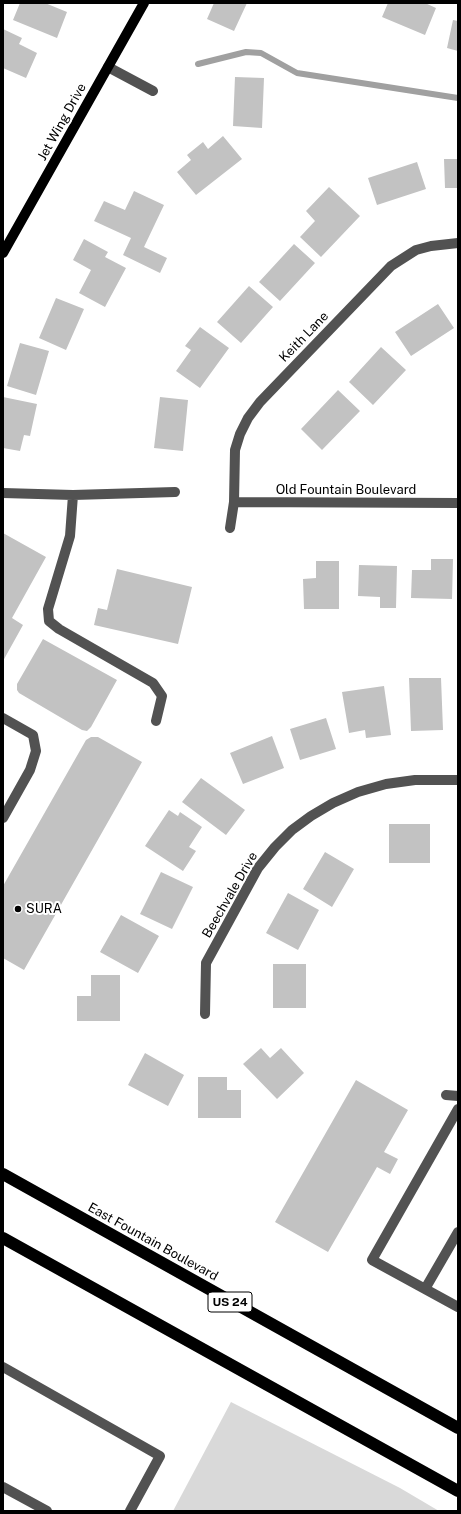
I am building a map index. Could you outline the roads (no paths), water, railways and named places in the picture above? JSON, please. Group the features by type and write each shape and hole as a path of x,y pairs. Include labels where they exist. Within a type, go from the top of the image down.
{"highway":[{"name":"East Fountain Boulevard","path":"3,1174 458,1428"},
{"path":"3,1238 458,1491"}],"main road":[{"name":"Jet Wing Drive","path":"3,254 144,3"}],"street":[{"path":"108,67 153,91"},
{"name":"Keith Lane","path":"230,528 234,502 235,450 240,434 248,418 260,402 391,266 416,250 431,246 458,243"},
{"path":"3,493 72,495 175,492"},
{"path":"72,495 70,536 48,609 49,621 58,629 153,683 162,696 156,721"},
{"name":"Old Fountain Boulevard","path":"234,502 458,503"},
{"path":"3,718 33,735 36,751 30,770 3,818"},
{"name":"Beechvale Drive","path":"205,1014 206,963 258,868 275,847 292,830 311,816 333,803 358,792 386,784 415,780 458,780"},
{"path":"446,1095 458,1096"},
{"path":"458,1109 372,1260 458,1307"},
{"path":"425,1289 458,1232"},
{"path":"3,1367 160,1456 130,1511"},
{"path":"3,1487 46,1511"}],"waterway":[{"path":"198,64 246,52 261,53 297,73 458,98"}],"place":[{"name":"SURA","path":"18,909"}]}
